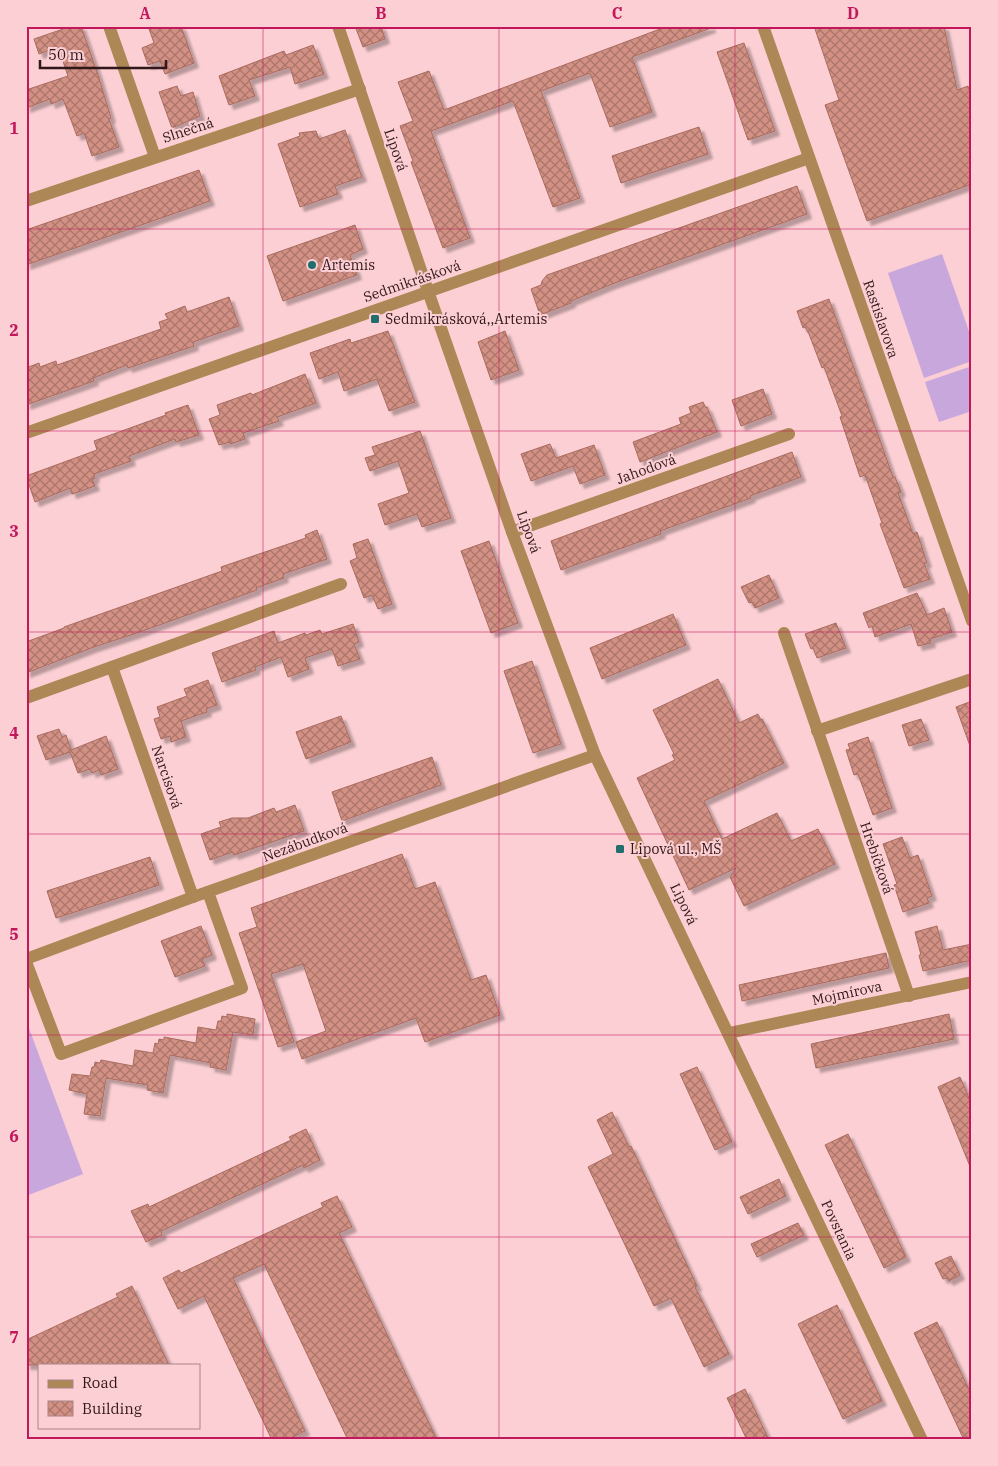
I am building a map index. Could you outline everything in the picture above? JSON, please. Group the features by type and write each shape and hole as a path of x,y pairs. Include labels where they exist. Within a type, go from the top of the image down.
{"street":[{"path":"109,26 155,157"},
{"name":"Lipová","path":"338,26 512,532 595,755 729,1033"},
{"name":"Rastislavova","path":"763,26 972,621"},
{"name":"Slnečná","path":"26,202 360,89"},
{"name":"Sedmikrásková","path":"26,433 809,158"},
{"name":"Jahodová","path":"512,532 789,434"},
{"path":"26,698 341,584"},
{"name":"Hrebíčková","path":"784,633 909,996"},
{"name":"Narcisová","path":"112,667 193,897"},
{"path":"817,730 972,679"},
{"name":"Nezábudková","path":"26,960 193,897 595,755"},
{"path":"26,960 61,1054 242,988 208,892"},
{"name":"Mojmírova","path":"729,1033 972,982"},
{"name":"Povstania","path":"729,1033 922,1440"}],"shaded area":[{"path":"942,254 972,340 972,361 924,378 888,273"},
{"path":"972,366 972,411 939,422 925,382"},
{"path":"26,1020 83,1174 26,1196"}],"building":[{"path":"72,26 81,26 98,75 111,118 109,119 119,147 92,156 84,133 77,136 63,99 51,104 50,99 26,108 26,90 68,76 58,47 39,54 34,39"},
{"path":"148,26 181,26 194,63 165,74 160,61 148,65 142,48 154,43"},
{"path":"355,26 381,26 385,39 363,47"},
{"path":"668,26 711,26 711,28 632,57 652,112 610,127 590,73 541,91 580,198 553,207 513,101 431,131 470,238 443,248 411,162 413,161 400,126 413,121 398,82 429,71 444,110"},
{"path":"814,26 944,26 957,90 968,86 972,97 972,184 867,221 825,105 839,100"},
{"path":"744,43 775,131 748,140 717,52"},
{"path":"313,45 324,74 295,84 290,67 249,80 255,96 229,105 219,76 284,51 286,55"},
{"path":"177,86 181,96 193,92 200,116 172,128 159,92"},
{"path":"699,127 708,154 621,183 612,156"},
{"path":"345,130 362,177 335,186 338,194 300,207 278,144 300,136 299,133 316,131 319,139"},
{"path":"199,170 210,201 26,265 26,230"},
{"path":"797,186 807,214 612,284 540,315 531,289 541,285 547,275"},
{"name":"Artemis","path":"355,225 363,249 350,255 357,275 283,301 267,256"},
{"path":"229,297 239,326 193,342 194,346 128,368 127,365 93,378 94,381 26,405 26,368 39,363 40,367 56,361 57,365 161,329 159,322 168,319 165,314 185,306 187,312"},
{"path":"829,299 893,477 895,477 901,492 898,493 913,534 917,532 927,563 924,563 930,579 904,588 880,524 882,523 865,475 860,477 840,417 842,416 824,367 822,368 809,334 805,327 803,328 797,311"},
{"path":"388,331 415,402 389,411 377,379 344,391 338,372 319,379 310,353 350,339 351,343"},
{"path":"505,331 519,370 491,380 478,342"},
{"path":"305,374 316,403 277,417 279,421 243,433 245,439 219,445 209,419 220,415 217,405 251,393 252,395"},
{"path":"763,389 772,414 741,426 732,400"},
{"path":"703,402 707,407 717,432 640,462 633,442 681,424 679,418 691,413 689,407"},
{"path":"188,405 199,435 176,442 175,439 129,456 131,461 94,474 95,478 92,479 95,486 72,494 70,488 35,502 26,476 97,450 94,441"},
{"path":"420,431 451,518 422,527 417,514 385,525 378,504 409,493 398,461 370,471 365,458 375,455 372,447"},
{"path":"550,444 556,458 594,445 605,475 580,484 573,466 531,481 521,454"},
{"path":"792,452 801,477 750,496 751,498 660,531 661,534 561,570 551,541"},
{"path":"317,530 327,559 283,574 284,578 256,588 257,590 26,673 26,642 222,571 221,567 306,538 305,535"},
{"path":"368,539 392,604 378,609 372,595 364,598 350,561 357,558 353,544"},
{"path":"489,541 518,623 491,633 461,551"},
{"path":"769,575 779,598 755,608 752,602 749,603 741,587"},
{"path":"917,593 927,615 944,608 952,632 930,639 931,643 918,646 911,624 875,637 872,626 869,628 863,613"},
{"path":"673,614 686,645 602,679 590,648"},
{"path":"836,623 846,648 817,658 805,634"},
{"path":"353,624 359,642 354,644 360,659 338,666 332,649 305,658 309,669 288,677 281,657 255,667 256,670 222,682 212,653 274,631 278,643 305,633 306,635 320,630 322,634"},
{"path":"532,661 561,744 533,753 504,671"},
{"path":"718,679 739,723 758,714 784,763 704,801 722,839 777,813 791,841 818,829 835,864 744,906 730,877 736,868 689,890 637,778 675,760 672,755 674,754 653,710"},
{"path":"208,680 217,705 206,709 207,712 181,721 186,737 171,742 170,736 161,739 154,719 160,717 157,707 187,696 184,689"},
{"path":"972,701 972,746 970,746 956,707"},
{"path":"341,716 351,742 306,759 296,732"},
{"path":"921,719 929,740 909,746 902,725"},
{"path":"59,729 62,737 66,735 71,750 106,736 118,769 101,775 99,770 92,773 90,769 78,773 70,752 46,760 37,736"},
{"path":"868,737 892,808 873,815 858,774 854,775 846,750 850,749 848,744"},
{"path":"432,757 441,785 342,821 332,792"},
{"path":"295,805 304,831 234,855 233,852 210,860 201,834 221,827 219,822 232,818 248,818 274,808 276,812"},
{"path":"902,837 910,858 918,855 932,896 927,898 929,903 903,912 894,885 897,884 883,844"},
{"path":"402,854 415,889 435,882 471,980 486,975 500,1015 425,1042 416,1018 302,1059 296,1042 326,1031 303,964 271,974 294,1042 278,1047 239,933 257,927 251,908"},
{"path":"150,857 159,885 56,918 47,891"},
{"path":"201,926 212,955 202,959 205,966 175,977 161,941"},
{"path":"937,926 943,950 972,944 972,960 923,971 915,932"},
{"path":"886,953 889,968 742,1001 739,985"},
{"path":"227,1014 255,1019 253,1035 233,1032 226,1070 210,1067 211,1063 170,1055 163,1093 147,1090 148,1085 106,1078 100,1116 84,1114 87,1094 69,1090 72,1074 90,1076 95,1062 100,1063 101,1060 133,1066 135,1050 153,1053 155,1043 158,1044 159,1039 164,1040 164,1037 196,1043 198,1027 216,1030 218,1021 221,1021 222,1016 227,1017"},
{"path":"949,1014 954,1039 816,1068 811,1044"},
{"path":"697,1067 732,1142 715,1150 680,1074"},
{"path":"960,1077 972,1105 971,1169 938,1087"},
{"path":"612,1112 629,1147 631,1146 697,1286 695,1287 729,1354 704,1367 671,1298 654,1306 588,1167 613,1154 597,1120"},
{"path":"306,1129 320,1160 304,1168 303,1165 161,1231 162,1235 146,1242 131,1211 148,1204 149,1207 291,1140 289,1137"},
{"path":"848,1134 906,1257 884,1268 825,1145"},
{"path":"779,1179 786,1196 748,1214 740,1197"},
{"path":"337,1196 352,1227 339,1233 437,1440 348,1440 264,1264 233,1278 305,1431 287,1440 272,1440 204,1296 178,1309 163,1278 179,1270 181,1273 323,1207 321,1203"},
{"path":"798,1223 804,1235 757,1257 751,1244"},
{"path":"951,1256 960,1275 949,1281 947,1278 943,1279 935,1263"},
{"path":"132,1286 169,1364 26,1365 26,1340 118,1297 116,1294"},
{"path":"837,1305 882,1401 843,1419 798,1324"},
{"path":"937,1322 972,1396 972,1440 964,1440 914,1333"},
{"path":"745,1389 769,1440 747,1440 727,1398"}],"place":[{"name":"Artemis","path":"312,265"},
{"name":"Sedmikrásková,,Artemis","path":"375,319"},
{"name":"Lipová ul., MŠ","path":"620,849"}]}
